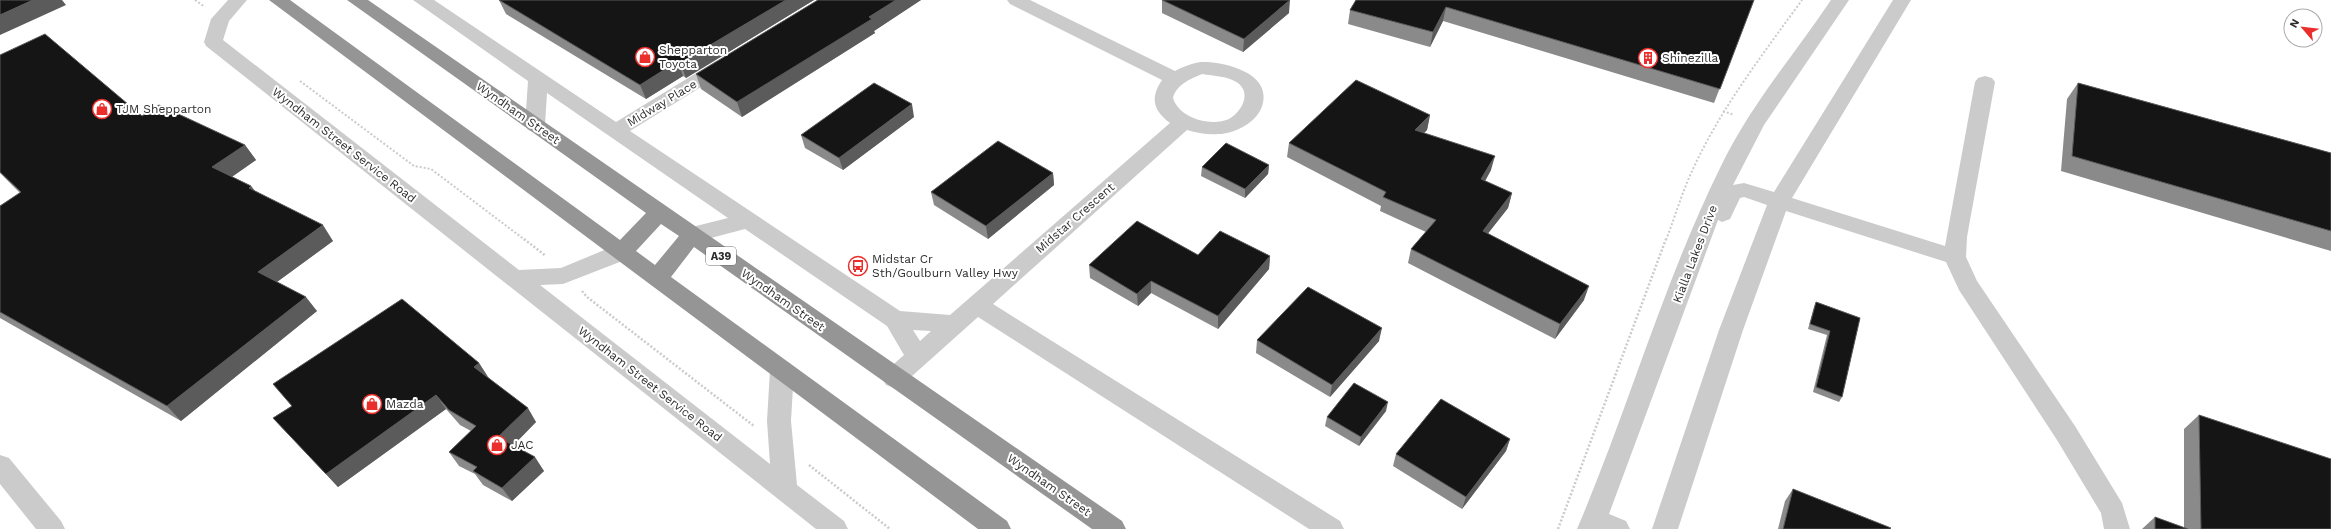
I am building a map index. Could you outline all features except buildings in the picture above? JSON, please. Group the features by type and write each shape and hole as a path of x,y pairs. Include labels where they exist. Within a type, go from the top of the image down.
{"highway":[{"path":"278,0 998,529"},
{"name":"Wyndham Street","path":"356,0 894,378 1114,529"},
{"path":"622,252 659,212"},
{"path":"657,278 692,235"}],"street":[{"name":"Wyndham Street Service Road","path":"238,0 220,19 213,42 835,529"},
{"path":"422,0 617,130 895,320 918,357"},
{"path":"1016,0 1175,78"},
{"name":"Kialla Lakes Drive","path":"1592,524 1692,260 1732,165 1755,123 1840,0"},
{"path":"1665,529 1731,330 1778,203 1902,0"},
{"name":"Midway Place","path":"617,130 737,57"},
{"path":"1201,68 1217,68 1239,75 1249,83 1255,93 1255,104 1248,115 1237,123 1222,127 1206,128 1184,122 1172,115 1166,105 1164,95 1169,85 1175,78 1186,72 1201,68"},
{"path":"535,125 538,78"},
{"path":"1985,82 1956,237 1955,257 1967,284 2066,433 2113,511 2117,529"},
{"name":"Midstar Crescent","path":"894,378 1184,122"},
{"path":"1692,260 1718,224 1733,192 1744,190 1778,203 1955,257"},
{"path":"692,235 749,220"},
{"path":"515,278 563,276 622,252"},
{"path":"977,305 1331,529"},
{"path":"895,320 955,324"},
{"path":"782,370 779,420 785,490"},
{"path":"0,466 52,529"},
{"path":"1592,524 1617,529"}],"place":[{"name":"Shepparton Toyota","path":"645,57"},
{"name":"Shinezilla","path":"1648,58"},
{"name":"TJM Shepparton","path":"102,109"},
{"name":"Midstar Cr Sth/Goulburn Valley Hwy","path":"858,266"},
{"name":"Mazda","path":"372,404"},
{"name":"JAC","path":"497,445"}]}
